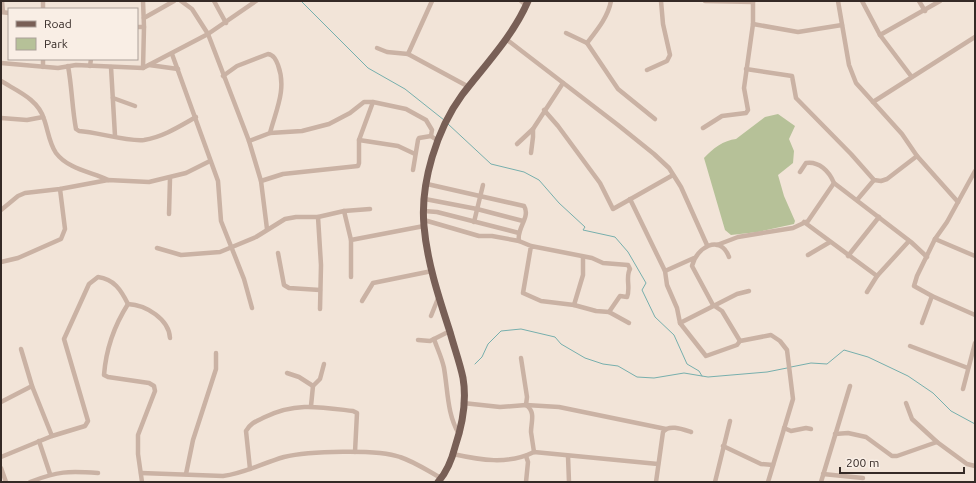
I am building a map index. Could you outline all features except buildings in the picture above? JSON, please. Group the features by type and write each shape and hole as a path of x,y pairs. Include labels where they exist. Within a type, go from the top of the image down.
{"main road":[{"path":"439,480 453,454 459,434 463,403 463,380 432,271 424,223 425,199 434,138 444,126 449,115 469,87 506,39 525,2"}],"street":[{"path":"2,1 2,12"},
{"path":"143,1 143,68"},
{"path":"144,18 174,1"},
{"path":"181,1 192,9 208,34 249,141 261,181 267,229"},
{"path":"214,1 226,23"},
{"path":"1,63 43,67 90,66 143,68 208,34 256,1"},
{"path":"408,54 432,1"},
{"path":"587,43 610,10 611,1"},
{"path":"647,70 667,61 670,55 661,1"},
{"path":"703,128 722,116 746,113 748,110 744,88 753,24 753,1 705,1"},
{"path":"838,1 849,65 856,83 902,134 917,156 958,202"},
{"path":"862,1 880,35 911,76"},
{"path":"919,1 925,11"},
{"path":"880,35 925,11 940,1"},
{"path":"753,24 798,32 842,25"},
{"path":"138,27 144,27"},
{"path":"566,32 587,43 622,93 655,119"},
{"path":"873,102 911,76 975,37"},
{"path":"506,39 654,154 673,175 707,246"},
{"path":"377,48 388,52 408,54 469,87"},
{"path":"172,54 218,181 221,220 244,279 252,308"},
{"path":"223,76 237,66 268,54 275,58 281,73 283,87 270,133"},
{"path":"43,60 43,67"},
{"path":"90,60 90,66"},
{"path":"150,65 178,69"},
{"path":"68,66 76,129 130,140 144,140 170,131 196,117"},
{"path":"111,67 115,136"},
{"path":"746,69 792,76 796,98 851,154 874,180 881,181 887,179 917,156"},
{"path":"1,81 36,103 44,117 51,142 56,153 78,169 108,180"},
{"path":"517,144 533,129 563,83"},
{"path":"113,98 135,106"},
{"path":"249,141 270,133 302,131 329,124 350,113 364,102 373,102 406,109 426,120 432,130 434,138 419,138 413,170"},
{"path":"261,181 283,174 358,166 359,140 373,102"},
{"path":"544,110 558,126 600,184 613,209 673,175"},
{"path":"1,118 27,120 44,117"},
{"path":"531,153 534,137 533,129"},
{"path":"359,140 398,146 415,154"},
{"path":"1,210 18,196 25,193 60,189 108,180 149,182 170,178 210,161"},
{"path":"800,172 806,163 812,162 826,170 834,183 879,217 927,257"},
{"path":"975,172 935,239 917,276 914,286 932,296 975,315"},
{"path":"170,178 170,214"},
{"path":"857,200 874,180"},
{"path":"665,271 694,258 707,246 717,245 738,237 793,228 808,221 834,183"},
{"path":"427,184 524,206 526,215 519,233 519,241"},
{"path":"474,222 483,184"},
{"path":"1,262 18,258 61,239 65,229 60,189"},
{"path":"425,199 477,209 523,221"},
{"path":"630,199 665,271 667,285 677,308 680,324 706,356 737,345 740,340 763,335 772,335 780,341 787,350 793,399 768,482"},
{"path":"157,248 181,255 198,255 220,252 256,237 278,222 296,217 318,217 344,211 370,209"},
{"path":"344,211 351,240 351,277"},
{"path":"424,211 437,212 519,233"},
{"path":"318,217 321,265 320,309"},
{"path":"848,256 879,217"},
{"path":"804,222 877,276"},
{"path":"351,240 424,223 479,236 492,236 519,241 532,246 630,267 628,273 629,293 627,296 620,296 609,312"},
{"path":"935,239 975,256"},
{"path":"867,292 877,276 909,241"},
{"path":"808,255 830,242"},
{"path":"717,245 724,250 729,257"},
{"path":"532,246 523,293 541,302 574,305 596,311 609,312 629,322"},
{"path":"278,253 284,285 289,288 320,290"},
{"path":"574,305 583,275 583,257"},
{"path":"694,258 692,266 714,306 722,311 740,340"},
{"path":"362,301 373,283 432,271"},
{"path":"1,457 52,436 85,426 88,421 64,342 89,284 98,277 106,278 115,284 128,304 145,308 161,319 167,326 170,338"},
{"path":"680,324 737,294 749,291"},
{"path":"430,316 439,296"},
{"path":"922,323 932,296"},
{"path":"128,304 118,320 112,335 104,375 108,378 149,383 154,386 155,391 138,435 138,454 142,482"},
{"path":"418,340 430,341 450,332"},
{"path":"434,339 443,368 453,424 459,434"},
{"path":"963,389 975,343"},
{"path":"910,346 968,368"},
{"path":"21,349 32,386 52,436"},
{"path":"186,474 193,440 212,382 217,359 216,353"},
{"path":"521,358 527,396 526,405"},
{"path":"311,406 313,386 320,379 324,364"},
{"path":"287,373 302,378 313,386"},
{"path":"1,402 32,386"},
{"path":"821,482 850,386"},
{"path":"463,403 500,407 526,405 559,407 666,429 680,428 691,432"},
{"path":"906,403 912,419 936,442 968,464 975,466"},
{"path":"526,405 531,408 533,415 531,430 534,452"},
{"path":"250,470 246,431 249,426 279,410 311,406 353,411 357,413 355,452"},
{"path":"715,482 730,421"},
{"path":"784,428 791,431 806,428 811,429"},
{"path":"655,481 663,432 666,429"},
{"path":"835,434 848,433 866,437 892,456 936,442"},
{"path":"39,441 50,474"},
{"path":"723,446 760,464 773,465"},
{"path":"141,473 223,476 250,470 286,457 308,453 355,452 400,457 439,480"},
{"path":"453,454 489,461 526,456 534,452 658,464"},
{"path":"526,456 528,462 526,482"},
{"path":"568,456 568,482"},
{"path":"1,468 6,482"},
{"path":"30,482 50,474 66,471 98,473"},
{"path":"823,474 863,478"}],"green space":[{"path":"778,114 795,126 789,139 794,151 793,163 778,175 784,196 795,221 794,224 758,232 731,235 725,230 704,158 718,146 727,141 736,139 765,117"}],"waterway":[{"path":"301,1 368,68 405,89 444,120"},
{"path":"448,124 491,164 524,172 539,180 559,203 585,227 583,230 615,237 628,252 646,283 642,290 655,317 674,335 687,364 699,371 702,376"},
{"path":"475,364 482,357 488,344 501,331 521,329 555,337 561,344 585,358 603,364 618,366 637,377 654,378 684,373 708,377 767,372 787,368"},
{"path":"791,367 811,363 827,364 844,350 868,357 908,376 933,393 951,411 975,424"}]}
